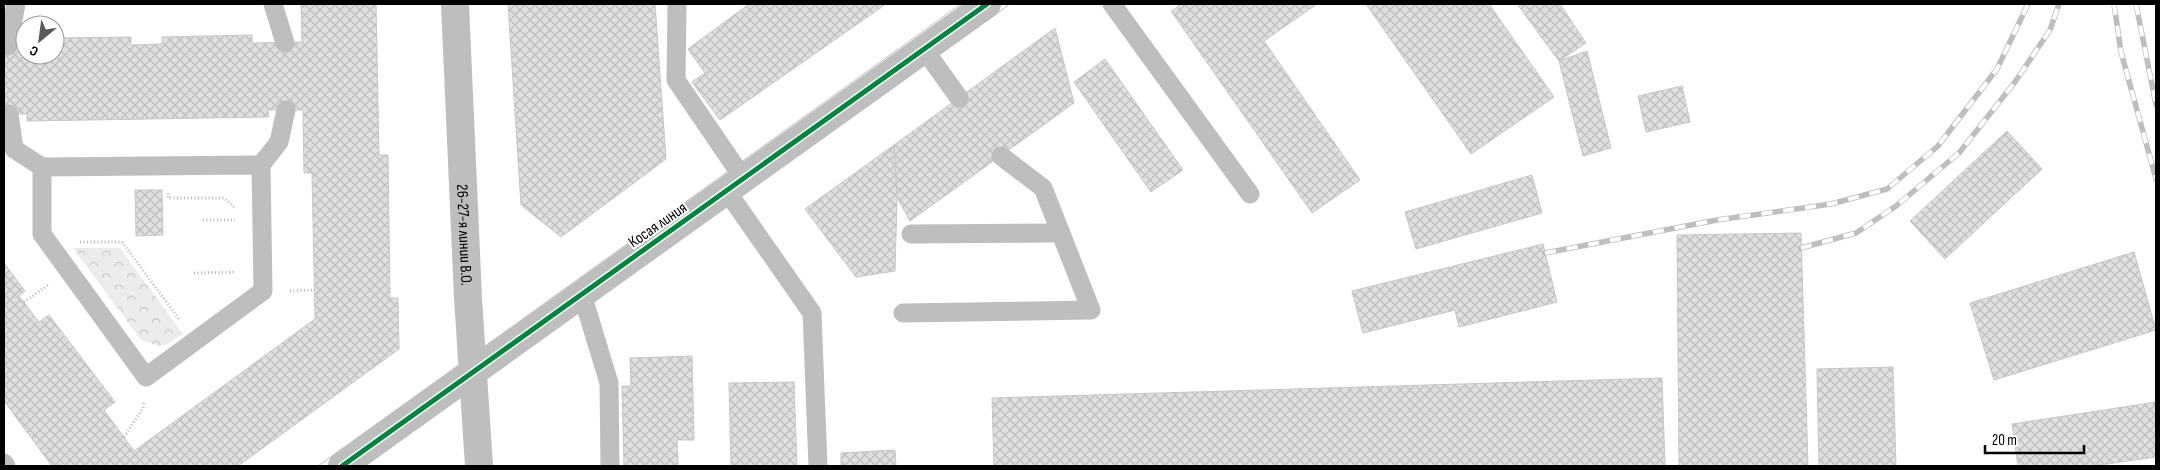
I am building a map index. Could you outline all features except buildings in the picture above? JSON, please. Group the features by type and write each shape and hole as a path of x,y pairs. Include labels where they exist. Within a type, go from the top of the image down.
{"street":[{"name":"26-27-я линии В.О.","path":"455,4 479,466"},
{"name":"Косая линия","path":"342,466 987,4"}],"lane":[{"path":"8,46 16,4"},
{"path":"273,4 285,43"},
{"path":"677,4 676,80 812,313 818,466"},
{"path":"1112,4 1250,194"},
{"path":"924,49 959,98"},
{"path":"42,167 42,234 146,377 264,291 262,165 278,142 286,110"},
{"path":"9,114 14,149 42,167 262,165"},
{"path":"903,313 1091,310 1044,188 1001,156"},
{"path":"911,234 1061,233"},
{"path":"582,294 609,383 610,466"}],"path":[{"path":"168,166 168,198 224,198 234,207 234,228"},
{"path":"204,220 234,220"},
{"path":"105,242 122,242 179,319 186,314"},
{"path":"231,281 235,272 235,264"},
{"path":"194,273 235,272"},
{"path":"124,437 144,408 146,377"}],"green space":[{"path":"73,248 120,248 183,334 168,344 159,346 141,340"}],"tram line":[{"path":"318,466 961,4"},
{"path":"364,466 1010,4"}],"railway":[{"path":"1545,253 1717,220 1831,204 1887,189 1938,146 1997,69 2028,4"},
{"path":"1801,248 1856,233 1896,206 1959,153 2015,82 2050,30 2059,4"},
{"path":"2114,4 2121,52 2156,179"},
{"path":"2136,4 2156,105"}],"cycle path":[{"path":"342,466 987,4"}]}
